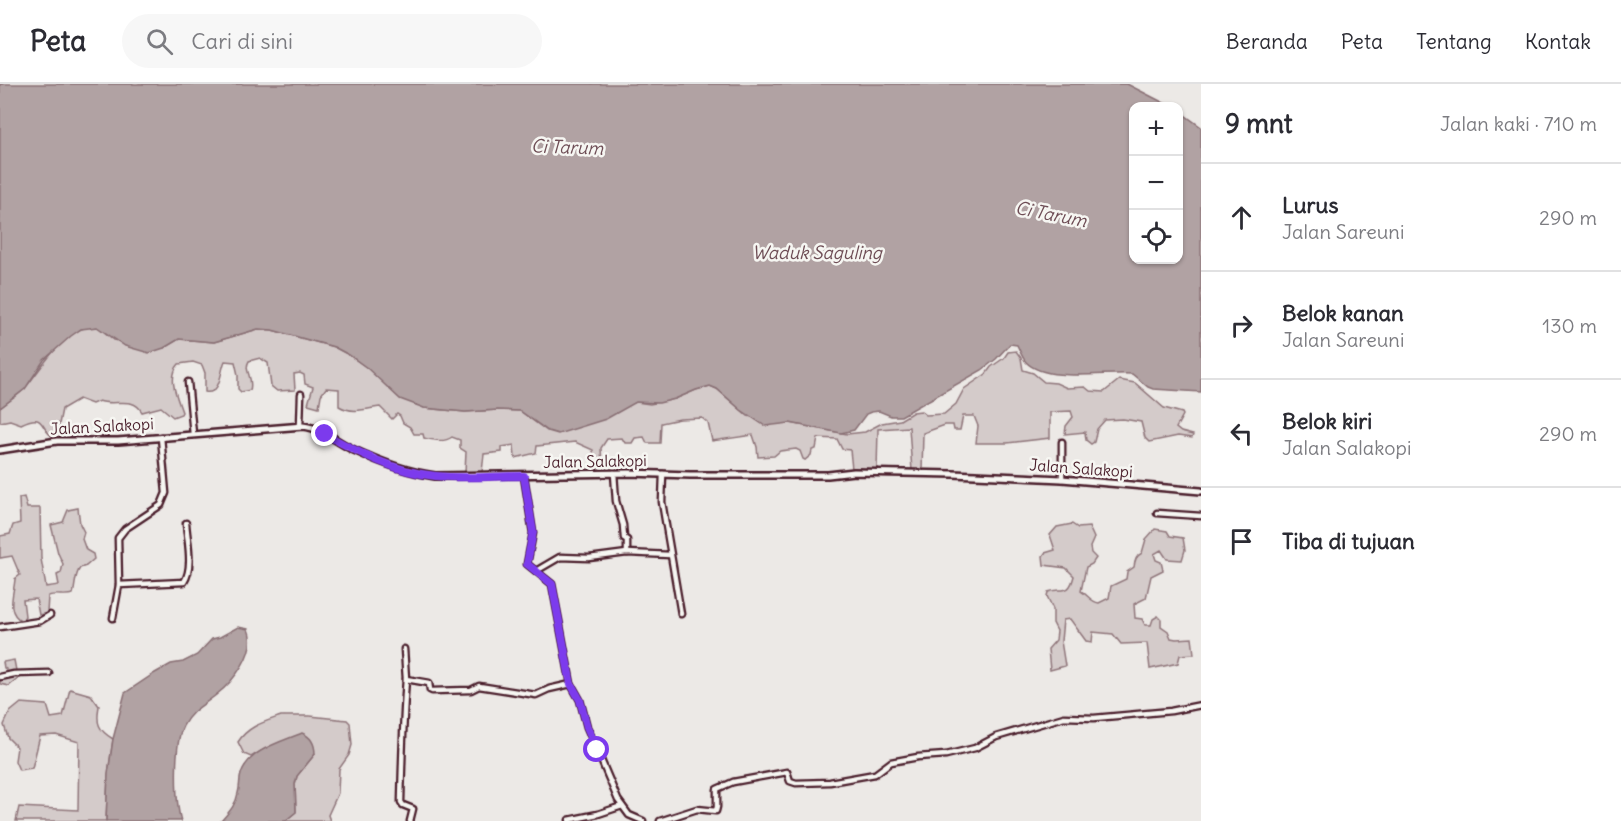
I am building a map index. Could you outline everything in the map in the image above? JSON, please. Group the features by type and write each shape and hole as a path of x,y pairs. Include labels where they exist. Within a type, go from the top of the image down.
{"street":[{"path":"188,382 193,434"},
{"path":"300,426 301,394"},
{"name":"Jalan Salakopi","path":"0,450 57,441 118,441 300,426 319,429 353,450 414,473 435,476 866,473 1062,479 1201,491"},
{"path":"113,618 119,585 118,538 125,530 161,505 166,493 161,437"},
{"path":"1062,442 1062,479"},
{"path":"614,473 616,501 624,538 627,540 627,553"},
{"path":"663,474 662,502 681,614"},
{"path":"524,476 533,532 527,564 552,584 571,684 580,700 590,735 622,806 630,815 643,821"},
{"path":"1157,513 1201,516"},
{"path":"119,585 184,582 189,564 186,523"},
{"path":"536,571 560,557 589,558 627,553 670,555"},
{"path":"0,627 34,622 46,619 50,615"},
{"path":"404,649 406,680 401,802 403,806 413,809 410,821"},
{"path":"0,677 14,674 49,673"},
{"path":"406,680 429,683 432,691 471,690 479,686 536,695 549,689 571,684"},
{"path":"660,821 697,808 717,810 717,789 733,782 787,772 790,781 796,783 830,782 875,774 891,762 946,755 975,748 996,737 1064,717 1094,718 1171,711 1201,705"},
{"path":"569,820 622,806"}],"shaded area":[{"path":"87,327 98,327 114,340 164,348 179,339 214,342 258,329 272,330 334,347 424,408 465,412 520,411 547,431 636,402 650,404 675,399 710,386 717,389 748,416 847,434 865,432 882,423 900,420 913,412 921,411 926,415 944,414 956,404 964,389 986,374 1008,352 1016,351 1021,358 1023,370 1033,373 1044,382 1056,383 1067,388 1085,387 1090,391 1104,392 1119,380 1135,383 1164,408 1182,413 1176,428 1193,435 1192,438 1178,436 1149,442 1145,438 1141,422 1123,419 1105,420 1097,429 1094,442 1091,444 1086,440 1085,432 1065,434 1066,426 1073,417 1071,411 1050,412 1050,438 1007,443 976,443 978,426 974,416 963,416 960,430 954,430 953,425 945,425 923,433 922,471 912,471 909,427 878,429 877,469 852,469 850,450 842,449 837,439 818,438 816,449 812,450 811,455 805,460 800,451 796,449 780,451 774,456 758,457 753,435 712,441 708,423 702,418 680,419 661,423 660,443 647,443 644,437 635,438 632,443 625,443 622,438 607,439 601,448 602,465 594,465 593,450 575,442 537,446 536,453 515,458 514,445 502,447 502,452 484,454 482,472 465,472 466,452 460,448 460,440 452,437 446,440 435,440 424,438 423,434 414,434 410,427 403,423 400,416 397,414 392,419 380,407 349,410 339,406 339,389 326,388 321,395 319,407 308,404 313,387 305,384 304,375 294,374 295,390 277,391 271,386 268,363 260,358 249,361 247,368 251,381 250,390 241,392 238,389 235,362 225,361 219,382 210,392 205,392 205,373 202,365 193,362 179,364 175,369 173,381 182,412 173,417 161,407 142,412 134,404 99,401 92,404 79,399 62,409 57,434 53,437 38,420 21,424 10,420 0,422 0,408 23,390 60,344"},
{"path":"24,497 27,508 40,508 41,559 46,587 59,585 57,575 61,573 63,564 51,525 63,522 68,510 78,508 80,524 84,532 82,539 86,550 93,554 94,559 78,571 73,594 48,596 47,613 39,615 36,599 23,600 25,616 22,621 12,608 15,579 20,575 12,556 0,558 0,536 10,534 13,525 20,523 19,498"},
{"path":"1072,524 1078,528 1089,527 1094,538 1090,547 1091,553 1096,558 1086,567 1081,591 1099,603 1109,598 1111,586 1126,579 1127,572 1134,567 1136,558 1142,553 1146,539 1155,529 1167,531 1170,536 1183,538 1185,550 1182,560 1167,559 1161,550 1154,554 1156,560 1161,562 1163,570 1151,576 1146,598 1134,604 1135,618 1142,619 1145,625 1151,625 1153,619 1158,616 1161,619 1161,626 1168,631 1171,638 1192,638 1194,654 1180,655 1178,663 1150,669 1147,643 1121,644 1113,634 1093,632 1092,642 1086,641 1070,619 1063,620 1061,641 1065,666 1050,670 1048,649 1056,640 1057,631 1053,623 1053,609 1047,596 1048,592 1068,589 1074,576 1066,568 1044,565 1043,556 1055,550 1050,535 1057,527"},
{"path":"14,660 19,678 9,686 0,684 0,679 6,677 3,662"},
{"path":"70,689 91,695 99,706 99,726 113,739 108,774 106,821 16,821 19,807 78,810 79,742 56,735 40,736 32,768 19,770 15,761 17,747 8,738 4,725 10,712 21,703 47,705 51,718 63,716"},
{"path":"281,716 310,716 347,720 350,723 352,745 349,755 339,769 338,793 328,815 330,821 285,821 296,812 297,776 315,754 302,734 251,757 244,754 238,742 252,728"}],"water":[{"name":"Waduk Saguling","path":"0,84 1127,84 1162,102 1129,102 1129,264 1183,264 1183,114 1201,127 1201,392 1153,389 1132,374 1076,375 1047,372 1026,362 1017,345 1010,344 982,370 901,416 891,416 879,411 871,412 866,414 854,430 841,433 790,423 765,426 710,386 659,403 636,402 606,419 558,434 548,431 520,411 465,412 424,408 400,399 367,368 334,347 272,330 258,329 214,342 179,339 164,348 149,353 125,346 97,327 81,329 71,336 44,360 25,389 0,408"},
{"path":"238,627 248,629 250,647 247,656 223,689 190,716 180,734 176,773 181,821 106,821 108,774 113,739 125,693 171,664 183,662 197,655 212,639"},
{"path":"302,733 312,741 315,754 297,776 296,812 285,821 221,821 236,801 241,774 251,759 266,748"}],"route":[{"path":"325,434 353,450 414,473 460,477 524,476 533,532 527,564 552,584 571,684 580,700 587,727 597,750"}],"water label":[{"name":"Ci Tarum","path":"567,147"},
{"name":"Ci Tarum","path":"1051,214"}]}
